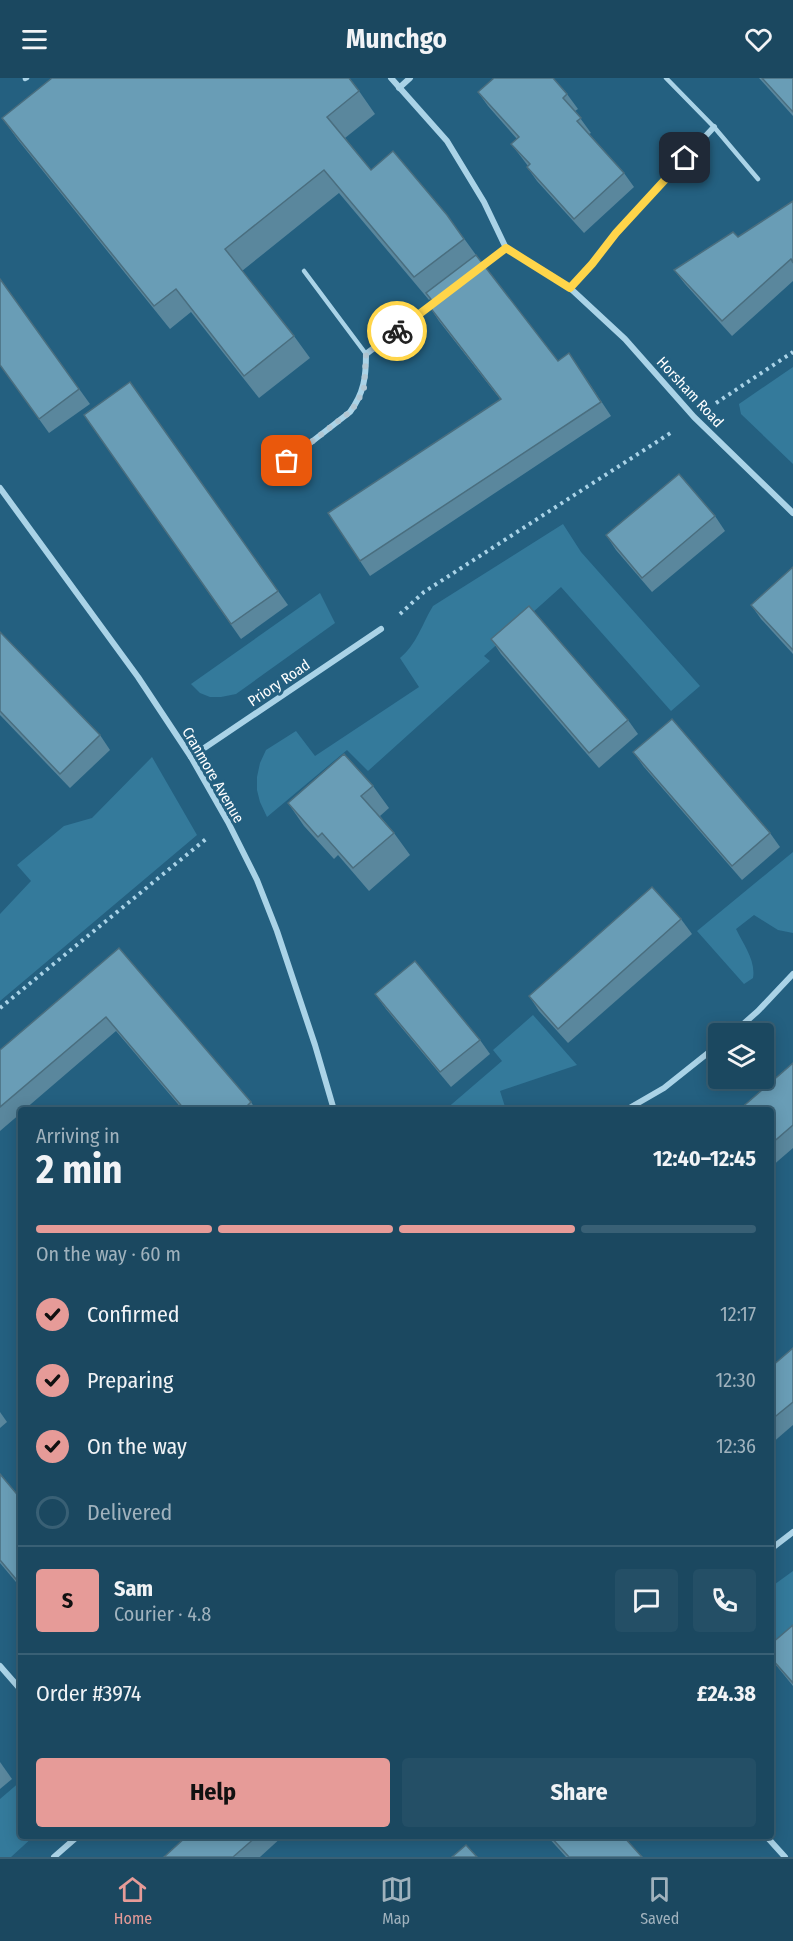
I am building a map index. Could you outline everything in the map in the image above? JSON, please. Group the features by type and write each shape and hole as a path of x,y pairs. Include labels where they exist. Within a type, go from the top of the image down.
{"street":[{"path":"391,78 447,141 484,202 506,248 469,276"},
{"path":"399,87 410,78"},
{"path":"570,288 616,233 714,127"},
{"name":"Horsham Road","path":"506,248 570,288 625,339 694,417 793,513"},
{"path":"287,461 350,412 357,403 364,388 366,354 441,297"},
{"name":"Cranmore Avenue","path":"0,488 138,677 191,757 228,822 257,880 277,931 312,1034 333,1107"},
{"name":"Priory Road","path":"191,757 381,629"},
{"path":"744,1023 793,974"},
{"path":"631,1107 664,1088 708,1053"},
{"path":"774,1548 793,1532"},
{"path":"0,1666 18,1687"},
{"path":"54,1857 75,1839"},
{"path":"769,1839 785,1857"}],"lane":[{"path":"666,78 714,127 758,179"},
{"path":"304,271 366,354"}],"path":[{"path":"381,629 424,592 793,352"},
{"path":"0,1008 228,822"}],"shaded area":[{"path":"793,367 793,464 741,414 739,404"},
{"path":"563,524 581,552 700,686 671,711 561,587 484,656 490,661 368,771 347,750 267,817 257,790 260,763 266,750 296,731 315,756 419,687 400,658 415,640 433,606"},
{"path":"320,593 335,623 236,694 210,697 200,693 191,684"},
{"path":"152,757 197,835 0,1001 0,914 31,881 17,865 64,826 92,818"},
{"path":"793,852 793,933 778,930 754,915 736,929 753,965 753,978 744,984 697,931"},
{"path":"533,1015 577,1065 500,1091 505,1107 448,1107 502,1061 493,1050"},
{"path":"793,1571 793,1627 774,1643 774,1585"},
{"path":"18,1784 18,1839 31,1839 11,1857 0,1857 0,1799"}],"building":[{"path":"52,78 349,78 359,91 327,117 371,170 393,151 447,215 464,239 414,277 324,170 225,249 294,336 244,376 176,289 154,306 2,118"},
{"path":"494,78 553,78 567,94 563,98 581,118 577,121 624,173 574,219 527,167 530,164 511,144 519,137 478,92"},
{"path":"762,78 793,78 793,112"},
{"path":"793,201 793,263 791,259 722,321 674,270 733,232 738,237"},
{"path":"476,255 558,361 569,353 601,402 360,561 328,513 501,399 429,306 434,303 426,293"},
{"path":"0,279 79,389 39,419 0,365"},
{"path":"130,382 278,591 231,624 84,415"},
{"path":"679,474 715,516 642,578 606,535"},
{"path":"793,567 793,650 751,605"},
{"path":"529,606 628,720 589,753 491,639"},
{"path":"0,632 100,735 60,774 0,711"},
{"path":"672,719 770,833 732,866 633,752"},
{"path":"344,754 373,786 361,796 394,833 353,868 322,833 318,837 288,803"},
{"path":"652,887 681,919 558,1029 529,996"},
{"path":"119,948 251,1102 246,1107 182,1107 106,1017 0,1107 0,1050"},
{"path":"415,961 480,1040 440,1072 375,994"},
{"path":"793,1063 793,1125 774,1141 774,1107 742,1107 763,1089 774,1089 774,1080"},
{"path":"793,1348 793,1402 774,1418 774,1364"},
{"path":"0,1474 18,1495 18,1581 0,1560"},
{"path":"793,1625 793,1683 774,1661 774,1641"},
{"path":"184,1839 254,1839 233,1857 164,1857"},
{"path":"553,1839 626,1839 642,1857 569,1857"},
{"path":"466,1845 477,1857 452,1857"}],"way so far":[{"path":"287,461 350,412 364,388 366,354 397,331"}],"route":[{"path":"397,331 506,248 570,288 616,233 685,158"}]}
